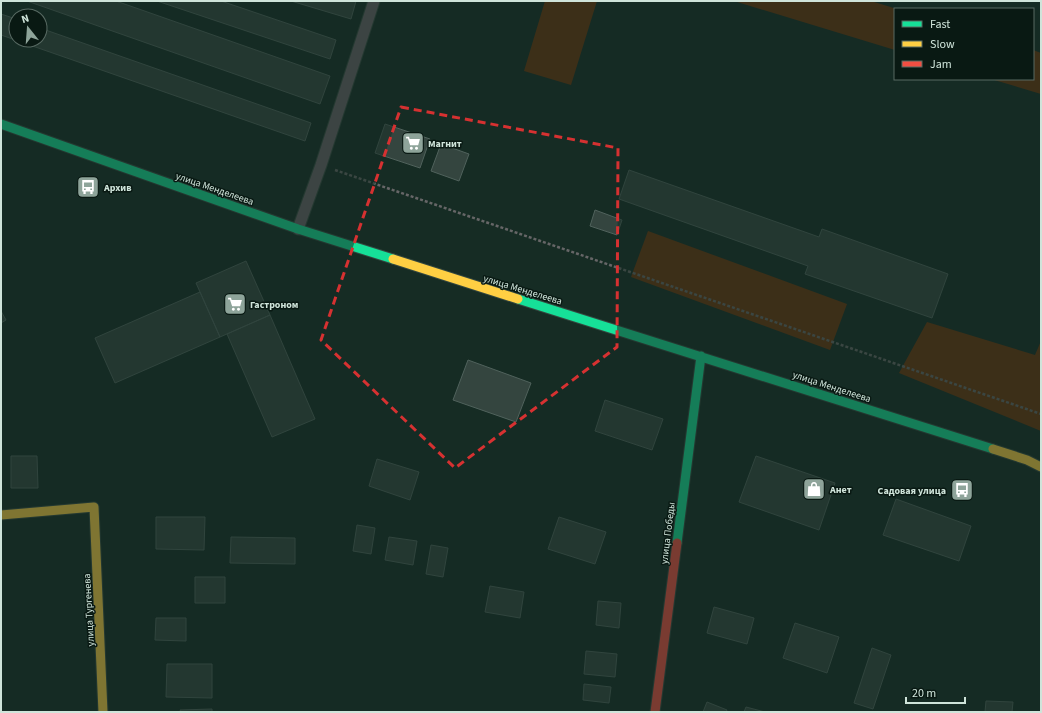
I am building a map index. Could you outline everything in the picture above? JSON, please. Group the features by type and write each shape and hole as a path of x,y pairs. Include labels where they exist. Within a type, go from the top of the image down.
{"main road":[{"name":"улица Менделеева","path":"1,124 298,230 701,356 1027,460 1041,467"},
{"name":"улица Победы","path":"655,712 701,356"},
{"name":"улица Тургенева","path":"1,515 94,507 103,712"}],"lane":[{"path":"298,230 321,165 374,1"}],"path":[{"path":"321,165 1041,414"}],"highlighted area":[{"path":"401,107 618,148 617,347 455,468 321,340"}],"shaded area":[{"path":"545,1 597,1 571,85 524,71"},
{"path":"734,1 871,1 894,8 894,50"},
{"path":"1034,50 1041,53 1041,94 994,80 1034,80"},
{"path":"648,231 847,304 830,350 631,277"},
{"path":"927,322 1035,355 1041,341 1041,431 899,373"}],"building":[{"path":"27,1 116,1 330,76 320,104"},
{"path":"157,1 221,1 336,40 330,59"},
{"path":"291,1 356,1 351,19"},
{"path":"1,14 8,16 8,37 1,35"},
{"path":"48,31 311,123 305,141 38,48 48,48"},
{"path":"385,124 430,139 420,168 375,153"},
{"path":"441,144 469,154 459,181 431,171"},
{"path":"629,170 819,237 822,229 948,274 932,318 805,274 808,266 619,199"},
{"path":"595,210 622,220 617,235 590,226"},
{"name":"Гастроном","path":"246,261 270,315 220,337 196,283"},
{"path":"200,292 220,337 115,383 95,338"},
{"path":"1,311 6,320 1,323"},
{"path":"270,315 315,419 272,437 227,334"},
{"path":"468,360 531,383 516,422 453,400"},
{"path":"605,400 663,419 652,450 595,431"},
{"path":"11,456 37,456 38,488 11,488"},
{"path":"756,456 835,483 819,530 739,502"},
{"path":"377,459 419,472 410,500 369,486"},
{"path":"896,499 971,526 959,561 883,535"},
{"path":"156,517 205,517 204,550 156,549"},
{"path":"559,517 606,532 595,564 548,549"},
{"path":"357,525 375,528 371,554 353,551"},
{"path":"231,537 295,538 295,564 230,563"},
{"path":"389,537 417,541 413,565 385,560"},
{"path":"431,545 448,548 443,577 426,574"},
{"path":"195,577 225,577 225,603 195,603"},
{"path":"490,586 524,592 520,618 485,612"},
{"path":"598,601 621,603 619,628 596,625"},
{"path":"714,607 754,618 747,644 707,633"},
{"path":"156,618 186,618 186,641 155,640"},
{"path":"795,623 839,637 827,673 783,658"},
{"path":"872,648 891,655 873,709 854,703"},
{"path":"586,651 617,654 615,677 584,674"},
{"path":"167,664 212,664 212,698 166,697"},
{"path":"584,684 611,687 609,703 583,700"},
{"path":"986,701 1013,702 1012,712 985,712"},
{"path":"707,702 727,710 726,712 703,712"},
{"path":"746,707 765,712 744,712"},
{"path":"212,709 212,712 181,712 180,710"}],"traffic: fast":[{"path":"1,124 298,229 393,259"},
{"path":"518,299 993,449"},
{"path":"677,543 701,356"}],"traffic: slow":[{"path":"393,259 518,299"},
{"path":"993,449 1027,460 1041,467"},
{"path":"1,515 94,507 103,712"}],"traffic: jam":[{"path":"655,712 677,543"}],"place":[{"name":"Магнит","path":"413,143"},
{"name":"Архив","path":"88,187"},
{"name":"Гастроном","path":"235,304"},
{"name":"Анет","path":"814,489"},
{"name":"Садовая улица","path":"962,490"}]}
